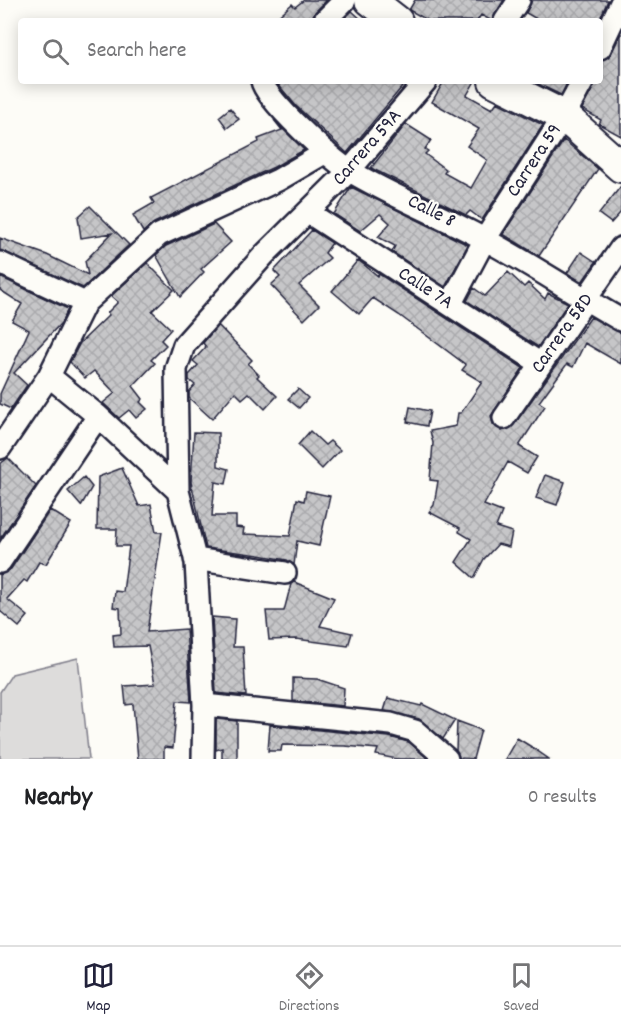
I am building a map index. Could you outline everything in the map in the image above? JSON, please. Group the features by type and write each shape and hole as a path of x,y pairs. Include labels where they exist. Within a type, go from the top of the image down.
{"street":[{"path":"327,18 345,0"},
{"path":"370,0 393,18"},
{"path":"506,18 519,0"},
{"path":"603,42 621,3"},
{"name":"Calle 8","path":"262,84 263,88 273,99 326,152 349,171 485,239 621,321"},
{"name":"Carrera 59A","path":"203,759 204,705 195,559 178,491 176,369 184,345 264,255 349,171 423,84"},
{"path":"500,84 564,116 621,167"},
{"name":"Carrera 59","path":"450,305 485,239 564,116 581,84"},
{"path":"0,448 49,376 85,303 159,235 278,180 326,152"},
{"name":"Calle 7A","path":"309,213 541,364"},
{"name":"Carrera 58D","path":"504,418 587,301 621,248"},
{"path":"0,263 85,303"},
{"path":"49,376 98,416 178,491"},
{"path":"0,562 98,416"},
{"path":"195,559 285,573"},
{"path":"204,705 391,724 415,731 447,759"}],"shaded area":[{"path":"78,658 89,759 0,759 0,692 12,674"}],"building":[{"path":"304,0 327,0 315,12 313,18 276,18 292,4 295,7"},
{"path":"415,0 504,0 494,18 481,15 479,18 424,18 409,10"},
{"path":"532,0 608,0 600,18 535,18 526,13"},
{"path":"352,11 360,18 345,18"},
{"path":"621,33 621,136 599,124 601,120 582,109 594,84 603,84 603,59 611,54"},
{"path":"278,84 404,84 347,153 296,106"},
{"path":"442,84 473,84 467,95 492,109 497,102 543,125 482,220 470,211 466,215 371,168 406,124 431,140 425,149 428,151 425,154 446,170 444,173 471,188 487,160 467,146 479,129 432,102"},
{"path":"538,84 566,84 561,95"},
{"path":"230,108 239,119 227,128 219,117"},
{"path":"274,120 304,150 274,167 154,223 143,232 133,215 154,203 151,198 259,142 258,139 282,130"},
{"path":"564,140 598,169 539,256 503,234"},
{"path":"621,186 621,212 611,223 599,214"},
{"path":"351,187 468,245 445,287 392,252 395,246 378,237 390,223 380,214 360,231 334,214"},
{"path":"90,206 129,245 83,288 0,250 0,238 47,255 88,275 85,261 112,233 81,238 78,217"},
{"path":"214,224 231,242 201,269 204,272 180,297 156,255 166,246"},
{"path":"312,230 332,243 325,253 330,258 299,285 319,305 304,320 271,285 280,277 274,271"},
{"path":"581,252 596,262 582,282 567,273"},
{"path":"358,260 378,276 379,274 523,368 491,416 493,424 502,431 514,425 591,317 621,333 621,364 585,343 573,367 567,364 539,402 545,406 519,446 537,457 527,473 508,462 484,505 502,512 496,527 512,532 509,547 498,544 484,559 474,578 456,562 471,539 459,532 460,528 429,512 434,505 438,481 430,480 433,443 430,431 456,426 458,413 461,413 482,382 462,370 466,365 373,298 359,314 332,291"},
{"path":"147,263 174,290 152,311 171,329 161,340 166,345 151,360 155,363 133,386 143,399 140,402 147,409 136,418 129,410 119,418 103,403 115,393 94,371 85,378 70,362 80,343 109,315 107,313 118,302 111,296"},
{"path":"508,272 524,287 528,283 545,299 548,293 568,303 538,347 467,301 474,288 485,296"},
{"path":"0,277 68,309 61,323 14,373 27,385 11,409 0,404 0,394 29,330 12,321 22,304 0,290"},
{"path":"218,325 252,360 248,364 259,375 257,377 277,396 265,409 249,393 242,399 235,392 212,419 189,398 189,392 195,385 189,380 189,375 198,365 193,361 206,347 203,343"},
{"path":"298,389 308,398 299,408 288,399"},
{"path":"410,407 430,411 427,426 407,422"},
{"path":"310,431 325,445 330,441 340,450 322,469 298,445"},
{"path":"194,432 218,433 218,466 229,469 226,484 215,482 212,516 236,516 236,527 244,528 243,534 290,536 297,499 304,501 306,491 330,496 319,546 297,541 294,565 287,560 206,548 191,482"},
{"path":"8,458 36,486 0,539 0,464"},
{"path":"122,468 139,506 151,504 156,532 162,532 147,632 186,629 191,702 177,701 173,748 164,747 164,759 138,759 133,704 126,705 124,686 155,684 148,646 114,647 113,635 121,634 120,608 113,607 115,591 123,592 129,546 116,546 117,529 97,529 98,477"},
{"path":"545,475 565,482 557,505 536,498"},
{"path":"84,477 92,487 81,506 68,491"},
{"path":"50,510 71,523 46,564 39,562 27,582 24,580 7,599 28,616 19,627 0,611 0,575 11,569"},
{"path":"294,582 334,598 320,626 352,633 348,646 296,639 269,640 266,611 284,611 291,584"},
{"path":"212,617 235,619 233,647 243,647 246,696 216,693"},
{"path":"293,678 317,679 344,688 343,706 293,701"},
{"path":"388,698 421,706 422,704 455,720 443,739 419,719 384,711"},
{"path":"216,719 237,721 237,759 222,759 222,748 216,750"},
{"path":"457,721 481,730 473,759 459,758 456,751"},
{"path":"270,725 389,737 409,742 428,759 397,759 376,755 378,749 345,746 282,745 281,751 268,751"},
{"path":"517,738 530,746 549,759 505,759"}]}
